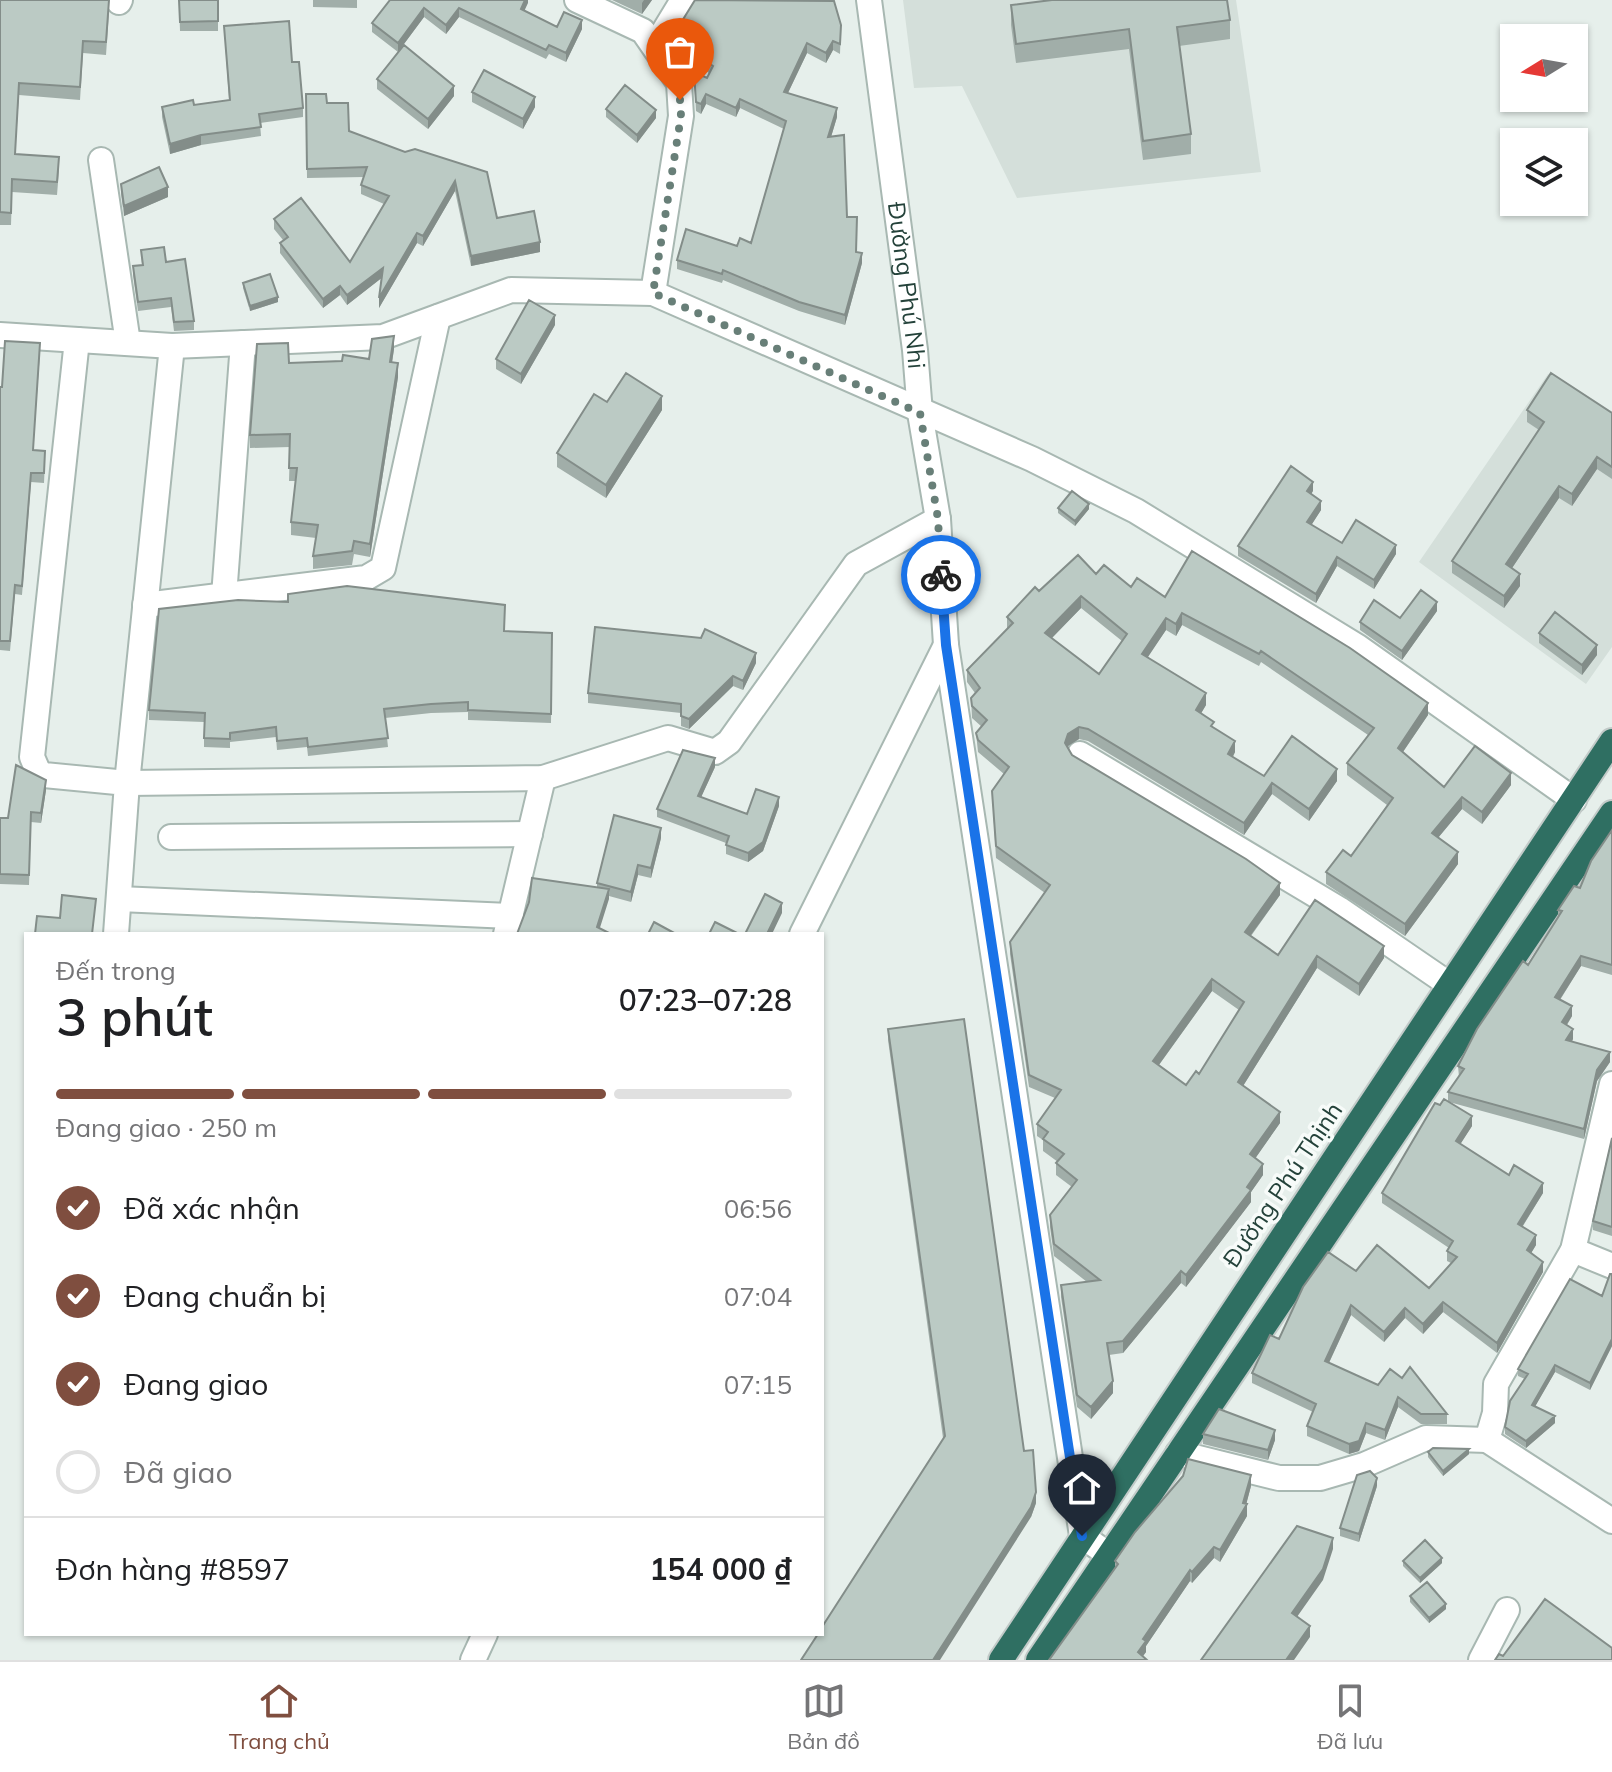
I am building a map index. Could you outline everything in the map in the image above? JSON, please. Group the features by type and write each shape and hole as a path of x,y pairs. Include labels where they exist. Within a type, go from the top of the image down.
{"highway":[{"name":"Đường Phú Thịnh","path":"1001,1660 1612,741"},
{"path":"1038,1660 1612,813"}],"street":[{"path":"577,0 643,31 679,83 681,116 653,293"},
{"path":"655,46 683,0"},
{"name":"Đường Phú Nhi","path":"869,0 915,350 920,413 938,519 946,645 1082,1536"},
{"path":"101,160 128,343"},
{"path":"0,335 172,346 383,337 511,290 653,293 920,413 1032,459 1136,511 1358,647 1574,800"},
{"path":"145,605 366,578 383,568 438,317"},
{"path":"77,340 32,757 38,771 44,775 127,783 543,778 668,738 715,752 729,742 856,564 938,519"},
{"path":"224,596 243,343"},
{"path":"116,932 127,783 172,346"},
{"path":"803,932 946,645"},
{"path":"1080,754 1339,909 1450,985"},
{"path":"119,899 509,925 543,778"},
{"path":"171,837 530,834"},
{"path":"1487,1440 1495,1413 1496,1384 1573,1250 1612,1084"},
{"path":"1573,1250 1612,1266"},
{"path":"1178,1453 1279,1478 1320,1478 1364,1465 1426,1438 1487,1440 1612,1521"},
{"path":"1082,1536 1109,1555"},
{"path":"1481,1660 1507,1610"},
{"path":"473,1660 484,1636"}],"shaded area":[{"path":"903,0 1236,0 1261,172 1017,198 962,86 914,88"},
{"path":"1548,374 1612,421 1612,647 1586,684 1419,562"}],"building":[{"path":"0,0 109,0 106,42 83,41 80,87 19,83 15,154 59,157 57,182 12,179 11,213 0,212"},
{"path":"179,0 218,0 218,21 180,22"},
{"path":"390,0 525,0 521,9 557,27 564,12 582,20 566,53 549,45 546,50 459,8 446,25 424,8 398,43 372,23"},
{"path":"695,0 834,1 841,25 840,44 833,41 826,53 807,43 784,92 837,108 828,137 844,135 847,217 857,217 856,252 862,253 845,315 799,302 723,270 722,274 677,260 686,229 737,246 740,238 751,243 786,121 740,99 736,108 706,94 701,104 696,102 694,72 707,78 713,66 686,47 693,34 679,26"},
{"path":"1052,0 1227,0 1230,20 1177,27 1191,134 1143,141 1129,29 1016,44 1011,5"},
{"path":"289,21 292,62 299,62 303,108 259,114 261,127 201,135 170,144 162,107 193,100 194,105 230,100 224,26"},
{"path":"404,45 454,86 428,119 377,79"},
{"path":"484,70 535,97 523,119 472,92"},
{"path":"625,85 656,110 637,135 606,109"},
{"path":"306,94 326,94 327,103 348,103 349,131 405,152 415,149 487,172 497,218 534,211 540,242 471,256 455,181 423,236 417,233 379,298 383,268 347,295 340,286 323,299 280,243 288,237 274,219 301,198 350,262 389,196 361,185 367,167 307,169"},
{"path":"159,167 168,187 124,206 121,184"},
{"path":"164,247 166,262 185,259 194,321 174,322 171,298 138,302 133,266 143,265 141,250"},
{"path":"270,274 278,297 250,306 243,283"},
{"path":"529,300 555,315 521,374 496,359"},
{"path":"394,336 390,362 398,363 370,544 354,541 352,551 313,556 318,525 291,522 297,468 289,468 290,434 250,435 257,344 288,343 289,363 342,361 343,355 369,359 372,339"},
{"path":"5,341 40,343 33,450 45,451 44,473 31,473 22,586 15,585 10,641 0,641 0,387"},
{"path":"626,373 662,396 606,485 557,453 594,394 607,402"},
{"path":"1551,373 1612,413 1612,467 1597,457 1572,494 1559,486 1506,564 1520,574 1504,596 1452,561 1544,422 1527,410"},
{"path":"1291,466 1313,482 1307,491 1321,501 1307,522 1342,543 1356,520 1396,545 1374,580 1337,557 1316,594 1238,546"},
{"path":"1072,491 1089,504 1075,521 1058,508"},
{"path":"1192,551 1350,648 1428,703 1398,748 1444,787 1475,746 1511,773 1482,812 1462,797 1432,833 1458,852 1405,924 1326,872 1343,850 1351,856 1393,798 1347,763 1374,728 1261,651 1259,654 1182,613 1176,624 1166,618 1142,654 1206,693 1196,710 1214,722 1211,726 1235,741 1228,754 1264,776 1292,736 1337,769 1309,809 1272,783 1244,823 1088,729 1079,727 1068,734 1065,743 1072,755 1246,859 1280,883 1245,932 1278,955 1315,900 1384,946 1359,984 1317,956 1238,1082 1280,1112 1250,1154 1263,1164 1247,1187 1251,1190 1186,1275 1181,1271 1123,1341 1107,1343 1113,1381 1091,1407 1077,1395 1061,1285 1100,1280 1054,1244 1050,1215 1077,1180 1056,1163 1064,1154 1043,1139 1048,1132 1037,1124 1061,1090 1029,1075 1010,942 1050,885 996,846 992,791 1009,767 978,740 976,733 987,720 972,706 971,698 980,688 967,670 1013,623 1007,617 1035,587 1039,591 1078,555 1096,574 1104,565 1131,587 1137,578 1165,597","holes":["1081,596 1127,634 1099,674 1045,633","1212,979 1244,1002 1199,1074 1196,1071 1186,1085 1153,1061"]},
{"path":"347,586 505,605 504,631 552,633 551,714 468,710 468,702 384,709 388,738 308,747 307,738 277,741 276,727 230,733 230,739 204,738 205,713 149,710 159,609 238,600 288,602 288,594"},
{"path":"1421,590 1437,602 1402,651 1360,622 1374,600 1400,618"},
{"path":"1555,612 1597,645 1582,665 1539,633"},
{"path":"595,627 701,638 705,629 756,653 743,681 733,676 689,719 681,716 681,704 588,693"},
{"path":"683,750 715,758 698,796 747,814 756,789 779,797 763,842 748,853 726,845 729,836 657,809"},
{"path":"16,765 46,780 41,813 31,812 29,875 0,874 0,818 8,818"},
{"path":"614,815 661,828 651,868 638,865 631,892 597,883"},
{"path":"1612,830 1612,965 1581,956 1555,997 1572,1006 1562,1022 1573,1029 1566,1040 1610,1052 1597,1070 1584,1129 1448,1092 1464,1069 1458,1066 1477,1029 1523,961 1528,965 1562,911 1558,910 1574,886 1580,888 1591,861"},
{"path":"532,878 609,889 597,927 607,932 518,932 529,902"},
{"path":"765,894 782,903 768,932 746,932"},
{"path":"62,895 96,899 92,932 35,932 37,916 60,918"},
{"path":"654,922 672,932 649,932"},
{"path":"715,922 735,932 710,932"},
{"path":"964,1019 1024,1451 1033,1450 1036,1492 1031,1507 933,1660 801,1660 817,1636 824,1636 824,1624 945,1436 888,1029"},
{"path":"1444,1099 1472,1116 1456,1141 1509,1175 1514,1165 1543,1183 1518,1224 1536,1235 1527,1250 1543,1262 1497,1343 1443,1302 1423,1324 1405,1308 1384,1332 1351,1305 1325,1361 1378,1385 1390,1369 1402,1378 1410,1367 1447,1414 1421,1414 1398,1397 1385,1430 1366,1423 1359,1441 1349,1444 1307,1426 1316,1404 1252,1373 1270,1335 1279,1339 1303,1287 1328,1252 1356,1271 1377,1245 1429,1288 1457,1257 1447,1251 1453,1241 1382,1193 1435,1103 1440,1105"},
{"path":"1612,1138 1612,1227 1593,1221"},
{"path":"1610,1274 1612,1339 1590,1383 1555,1365 1532,1405 1555,1416 1526,1441 1505,1427 1510,1401 1528,1374 1518,1369 1570,1279 1602,1296"},
{"path":"1219,1409 1275,1430 1268,1450 1203,1434"},
{"path":"1433,1448 1469,1449 1443,1471 1428,1452"},
{"path":"1188,1459 1251,1475 1243,1503 1247,1504 1220,1550 1214,1547 1192,1572 1190,1570 1143,1639 1146,1641 1138,1652 1147,1660 1049,1660 1118,1564 1115,1561 1135,1532 1183,1476"},
{"path":"1370,1471 1377,1478 1359,1534 1340,1528 1357,1475"},
{"path":"1297,1526 1333,1538 1323,1569 1292,1613 1310,1626 1286,1660 1201,1660"},
{"path":"1425,1540 1442,1558 1420,1578 1403,1561"},
{"path":"1427,1582 1446,1604 1429,1618 1410,1596"},
{"path":"1545,1599 1612,1648 1612,1660 1495,1660 1499,1654 1503,1656"}],"way so far":[{"path":"680,100 681,116 653,293 920,413 938,519 941,575"}],"route":[{"path":"941,575 946,645 1082,1536"}]}
